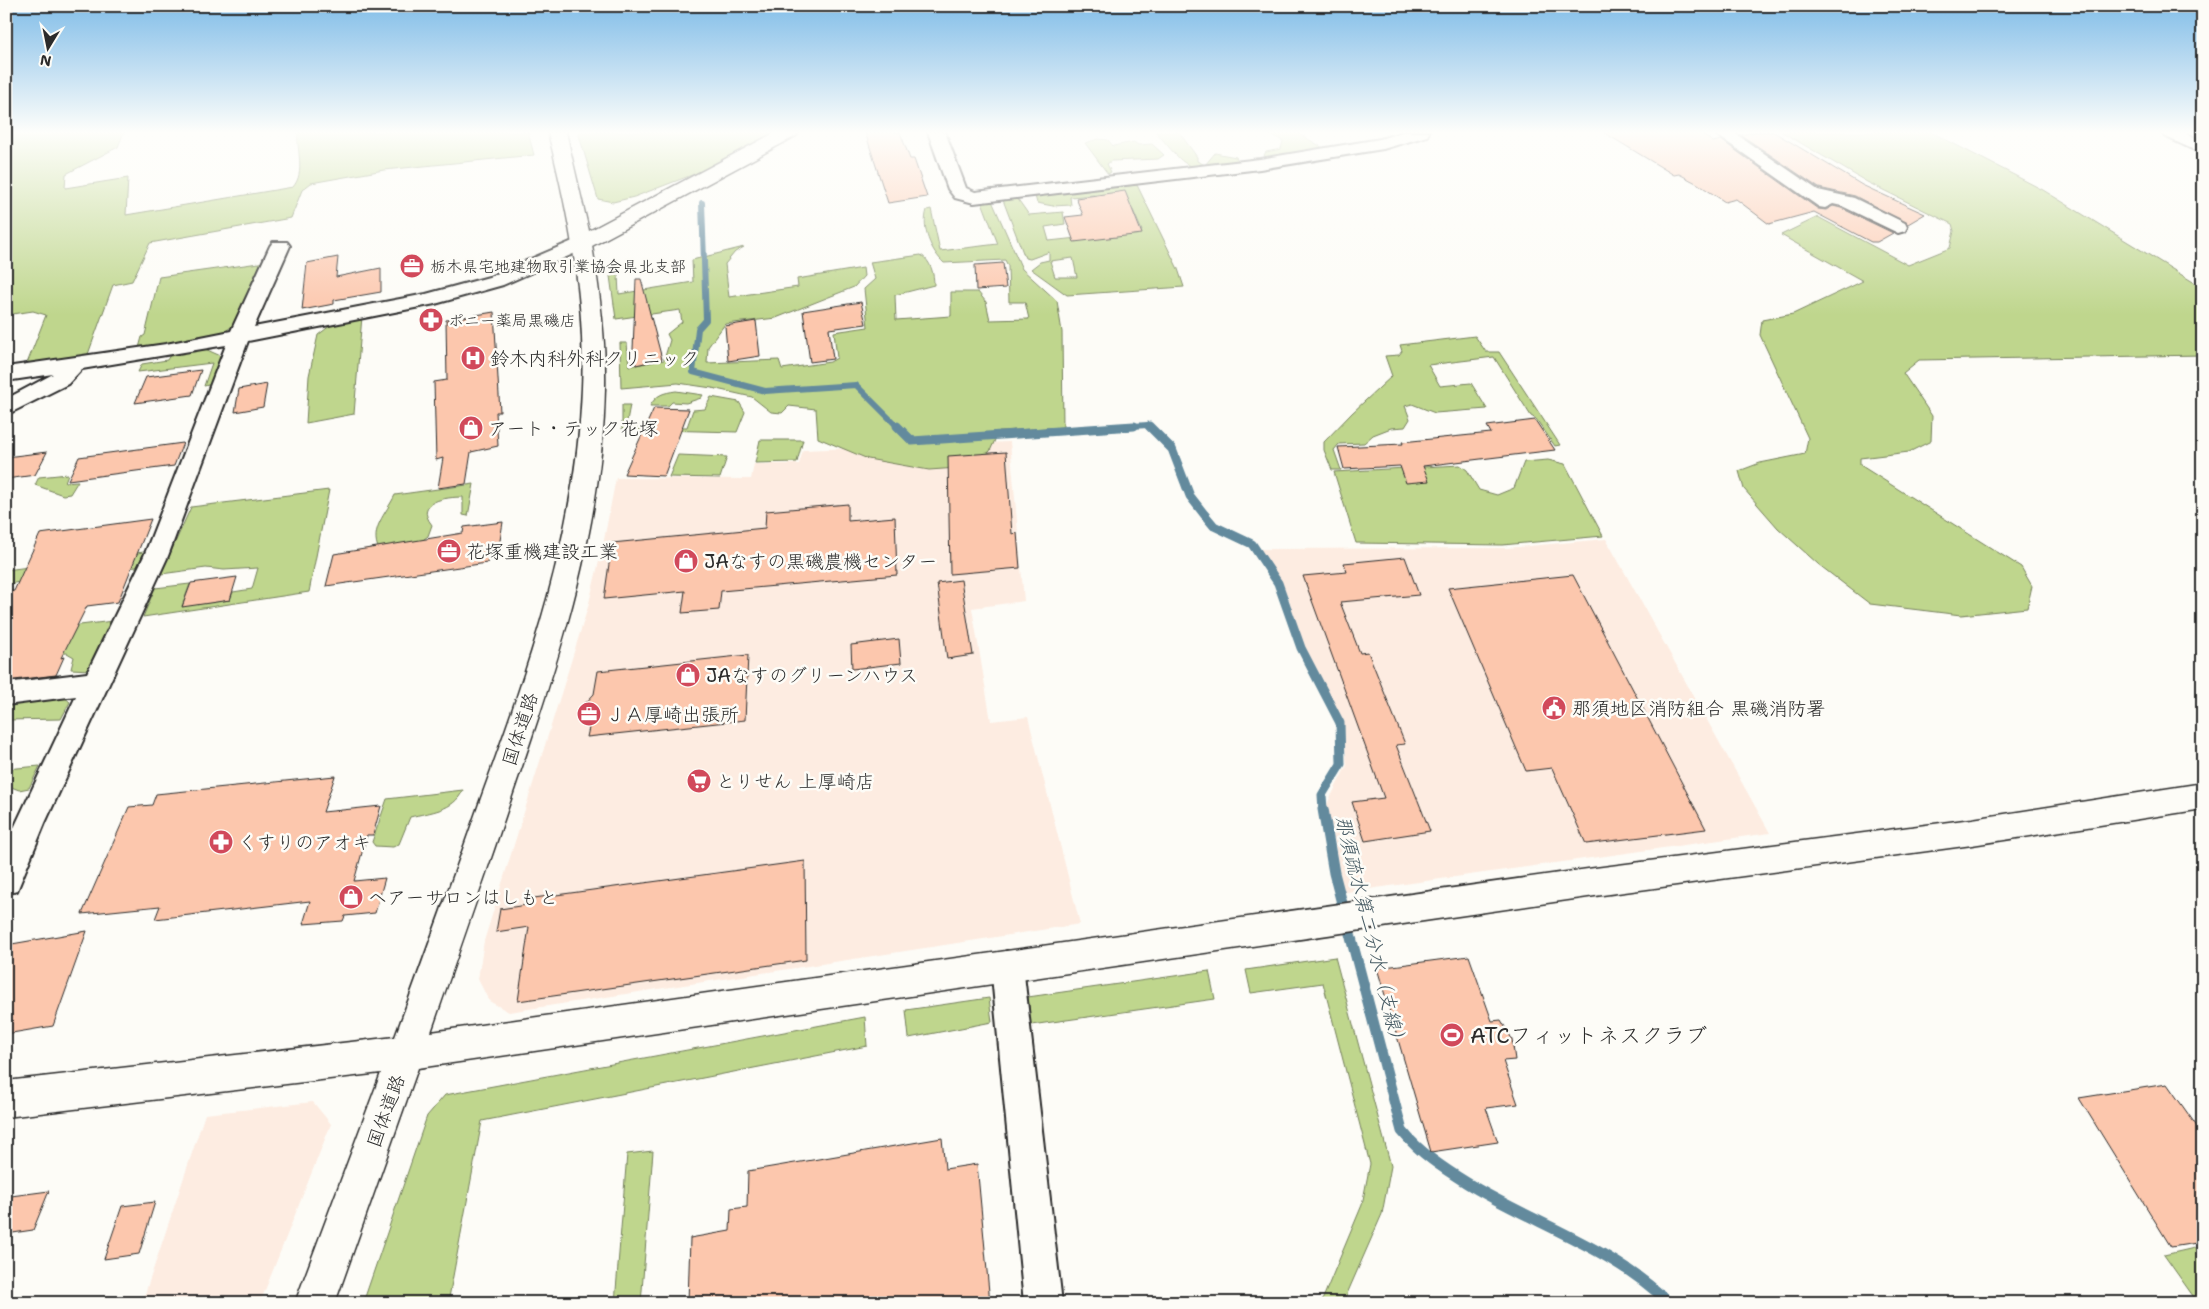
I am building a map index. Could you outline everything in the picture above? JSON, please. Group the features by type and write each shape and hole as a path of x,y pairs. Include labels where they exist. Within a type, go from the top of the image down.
{"street":[{"name":"国体道路","path":"315,1303 407,1054 520,734 558,608 578,524 592,430 594,372 582,243 571,193"},
{"path":"6,374 76,364 240,335 462,292 496,281 582,243 676,193"},
{"path":"960,193 974,198 1015,193"},
{"path":"1812,193 1819,198 1848,202 1898,227"},
{"path":"6,881 30,824 156,556 240,335 280,246"},
{"path":"6,408 60,379 76,364"},
{"path":"6,694 96,683"},
{"path":"6,1100 407,1054 1595,882 1972,832 2203,796"},
{"path":"1007,966 1042,1303"}],"shaded area":[{"path":"1010,442 1024,601 972,608 991,721 1028,717 1080,924 509,1012 489,1001 478,979 484,941 588,607 603,545 616,478 751,479 754,464 799,464 803,450"},
{"path":"1606,539 1770,833 1340,893 1335,843 1327,804 1347,765 1343,725 1298,634 1288,596 1260,549 1507,548"},
{"path":"313,1102 331,1124 260,1303 142,1303 205,1114"}],"green space":[{"path":"6,193 127,193 126,215 257,193 301,193 291,218 150,243 132,281 113,285 87,357 26,366 46,315 33,311 6,315"},
{"path":"596,193 644,193 613,202 598,199"},
{"path":"1062,193 1141,193 1178,269 1184,287 1067,295 1031,269 1040,262 1049,260 1049,252 1030,259 1025,258 1003,200 1017,198 1029,215 1063,212 1065,224 1045,227 1049,241 1142,231 1133,210 1107,212 1100,208 1094,195 1070,197 1071,205 1053,206 1037,203 1035,196","holes":["1073,258 1077,277 1055,277 1050,261"]},
{"path":"1889,193 2048,193 2203,288 2203,355 1919,360 1903,373 1932,416 1931,441 1909,452 1860,458 1860,465 2021,567 2032,586 2027,608 1961,615 1870,604 1818,564 1778,528 1744,489 1739,471 1760,463 1805,454 1808,438 1760,335 1762,320 1793,314 1863,281 1781,235 1818,217 1908,265 1950,248 1954,231 1952,224"},
{"path":"992,201 1022,269 1057,301 1062,332 1063,427 999,431 990,451 972,467 929,470 868,459 818,438 816,409 789,406 782,413 771,412 752,397 678,383 621,388 620,343 627,343 629,366 664,360 670,340 667,334 682,322 680,310 616,319 610,276 618,275 619,294 693,282 692,260 744,247 735,252 725,264 729,297 798,287 797,279 863,268 864,276 854,287 776,318 725,324 708,347 707,363 779,360 782,369 830,362 837,358 834,332 868,327 864,289 875,279 870,262 921,255 931,268 934,285 895,295 896,320 951,316 951,292 978,292 986,302 990,320 1029,319 1025,302 1009,302 1008,266 1005,260 944,263 928,239 925,217 927,210 931,209 940,251 998,244 982,202"},
{"path":"266,262 234,325 224,332 139,348 142,337 145,335 159,277"},
{"path":"362,316 354,414 306,423 309,376 318,335 335,322"},
{"path":"1475,336 1486,352 1499,352 1560,445 1555,446 1536,419 1531,416 1494,357 1428,365 1440,386 1471,383 1487,409 1435,413 1412,404 1405,406 1410,419 1405,427 1391,428 1373,435 1364,443 1339,444 1334,450 1341,470 1332,470 1324,450 1324,442 1392,376 1385,356 1399,355 1402,351 1400,345"},
{"path":"205,349 223,357 213,384 204,386 212,363 138,372 142,364 167,360 170,355"},
{"path":"676,391 703,395 701,398 686,403 672,402 668,406 650,406 661,395"},
{"path":"711,397 739,402 745,412 737,432 622,429 622,405 630,405 626,426 687,427 693,410 705,409"},
{"path":"760,440 803,440 797,462 755,463"},
{"path":"678,455 727,457 720,478 669,477"},
{"path":"1548,460 1565,464 1603,536 1502,545 1356,543 1334,472 1460,465 1467,470 1479,490 1497,495 1514,488 1524,462"},
{"path":"68,474 65,482 78,481 70,494 63,495 35,485 39,477"},
{"path":"474,484 468,516 463,515 463,497 448,498 434,502 426,510 427,517 432,525 428,536 419,543 379,550 376,542 377,528 395,495"},
{"path":"329,490 309,592 143,617 155,588 190,584 182,606 230,600 233,592 252,589 258,568 224,570 206,568 161,574 191,507"},
{"path":"144,552 137,567 82,572 61,577 6,584 6,570"},
{"path":"113,621 91,670 71,669 74,657 67,653 55,654 6,634"},
{"path":"64,697 70,702 61,719 6,720 6,703"},
{"path":"40,766 29,788 19,790 6,785 6,769"},
{"path":"463,790 454,802 441,810 410,817 399,844 393,847 375,846 372,842 387,799"},
{"path":"1335,957 1391,1166 1382,1214 1343,1303 1321,1303 1362,1205 1370,1164 1323,983 1251,993 1246,970"},
{"path":"1209,971 1215,999 1031,1025 1028,997"},
{"path":"989,998 992,1022 909,1038 906,1010"},
{"path":"865,1017 867,1046 482,1121 448,1303 363,1303 427,1116 445,1095"},
{"path":"653,1151 641,1303 615,1303 627,1154"},
{"path":"2203,1246 2203,1303 2198,1303 2164,1255"}],"building":[{"path":"885,193 926,193 927,197 888,203"},
{"path":"1110,193 1126,193 1142,234 1074,242 1065,217 1083,215 1076,198"},
{"path":"1712,193 1796,193 1818,209 1826,210 1833,206 1841,208 1893,233 1877,242 1871,242 1814,212 1769,224 1736,199 1725,202"},
{"path":"1842,193 1880,193 1925,214 1908,224 1855,196"},
{"path":"338,257 336,277 381,268 381,292 334,300 334,304 302,310 307,263"},
{"path":"1003,263 1006,288 976,290 975,265"},
{"path":"636,279 641,279 662,359 636,365 633,349"},
{"path":"861,302 866,324 829,329 833,359 810,362 803,311"},
{"path":"494,312 500,412 496,412 498,446 471,452 466,484 438,488 443,458 436,460 434,382 447,380 446,320"},
{"path":"756,321 760,356 728,361 725,326"},
{"path":"201,370 192,395 135,403 146,377"},
{"path":"267,384 263,407 235,412 239,389"},
{"path":"654,408 689,409 664,476 624,474"},
{"path":"1535,420 1555,450 1423,466 1429,481 1406,483 1400,466 1344,469 1338,447 1403,444 1402,442 1491,433 1487,426"},
{"path":"183,443 174,466 68,480 79,457"},
{"path":"47,452 35,475 6,479 6,457"},
{"path":"1006,452 1012,534 1017,533 1020,568 950,574 948,456"},
{"path":"848,504 848,521 895,517 897,575 721,591 719,610 682,613 685,591 604,599 612,543 765,528 766,511"},
{"path":"151,519 118,602 87,606 61,658 64,657 56,675 6,681 6,591 14,591 40,534"},
{"path":"503,522 497,559 488,560 487,563 326,586 334,554 463,533 464,527"},
{"path":"1405,557 1419,595 1340,602 1360,653 1368,652 1405,744 1396,745 1430,831 1365,841 1352,802 1384,798 1303,576 1347,572 1344,563"},
{"path":"1573,575 1706,829 1586,844 1552,768 1526,771 1448,588"},
{"path":"237,577 230,600 182,607 191,583"},
{"path":"961,580 973,655 947,659 937,583"},
{"path":"899,639 901,663 852,669 851,645"},
{"path":"748,655 745,720 587,737 589,728 583,724 580,716 581,708 594,694 598,671"},
{"path":"335,776 323,812 381,806 373,835 367,835 354,881 385,878 375,913 345,916 343,921 303,924 310,901 155,919 160,906 82,914 129,807 152,805 156,794"},
{"path":"805,861 806,960 518,1001 529,927 496,932 500,909 533,904 534,898"},
{"path":"87,931 53,1026 6,1034 6,945"},
{"path":"1469,956 1492,1021 1501,1020 1512,1039 1515,1060 1503,1061 1518,1104 1486,1108 1498,1142 1431,1152 1377,968"},
{"path":"2167,1084 2203,1135 2203,1242 2171,1247 2079,1098"},
{"path":"942,1138 945,1169 977,1164 990,1303 688,1303 690,1238 730,1231 731,1209 747,1207 748,1171"},
{"path":"49,1191 33,1230 6,1234 6,1207 11,1196"},
{"path":"155,1202 139,1254 104,1259 122,1206"}],"waterway":[{"name":"那須疏水第二分水（支線）","path":"702,203 706,320 698,329 693,372 765,391 856,385 912,441 1134,426"},
{"name":"那須疏水第二分水（支線）","path":"1116,427 1148,425 1172,449 1190,496 1204,514 1214,526 1252,544 1278,583 1301,648 1340,723 1341,764 1322,795 1323,810"},
{"name":"那須疏水第二分水（支線）","path":"1323,809 1334,873 1402,1131 1424,1153 1458,1177 1493,1198 1598,1251 1647,1283 1669,1303"}],"place":[{"name":"栃木県宅地建物取引業協会県北支部","path":"412,266"},
{"name":"ポニー薬局黒磯店","path":"431,320"},
{"name":"鈴木内科外科クリニック","path":"473,358"},
{"name":"アート・テック花塚","path":"471,428"},
{"name":"花塚重機建設工業","path":"449,551"},
{"name":"JAなすの黒磯農機センター","path":"686,561"},
{"name":"JAなすのグリーンハウス","path":"688,675"},
{"name":"那須地区消防組合 黒磯消防署","path":"1554,708"},
{"name":"ＪＡ厚崎出張所","path":"589,714"},
{"name":"とりせん 上厚崎店","path":"699,781"},
{"name":"くすりのアオキ","path":"221,842"},
{"name":"ヘアーサロンはしもと","path":"351,897"},
{"name":"ATCフィットネスクラブ","path":"1452,1035"}]}
